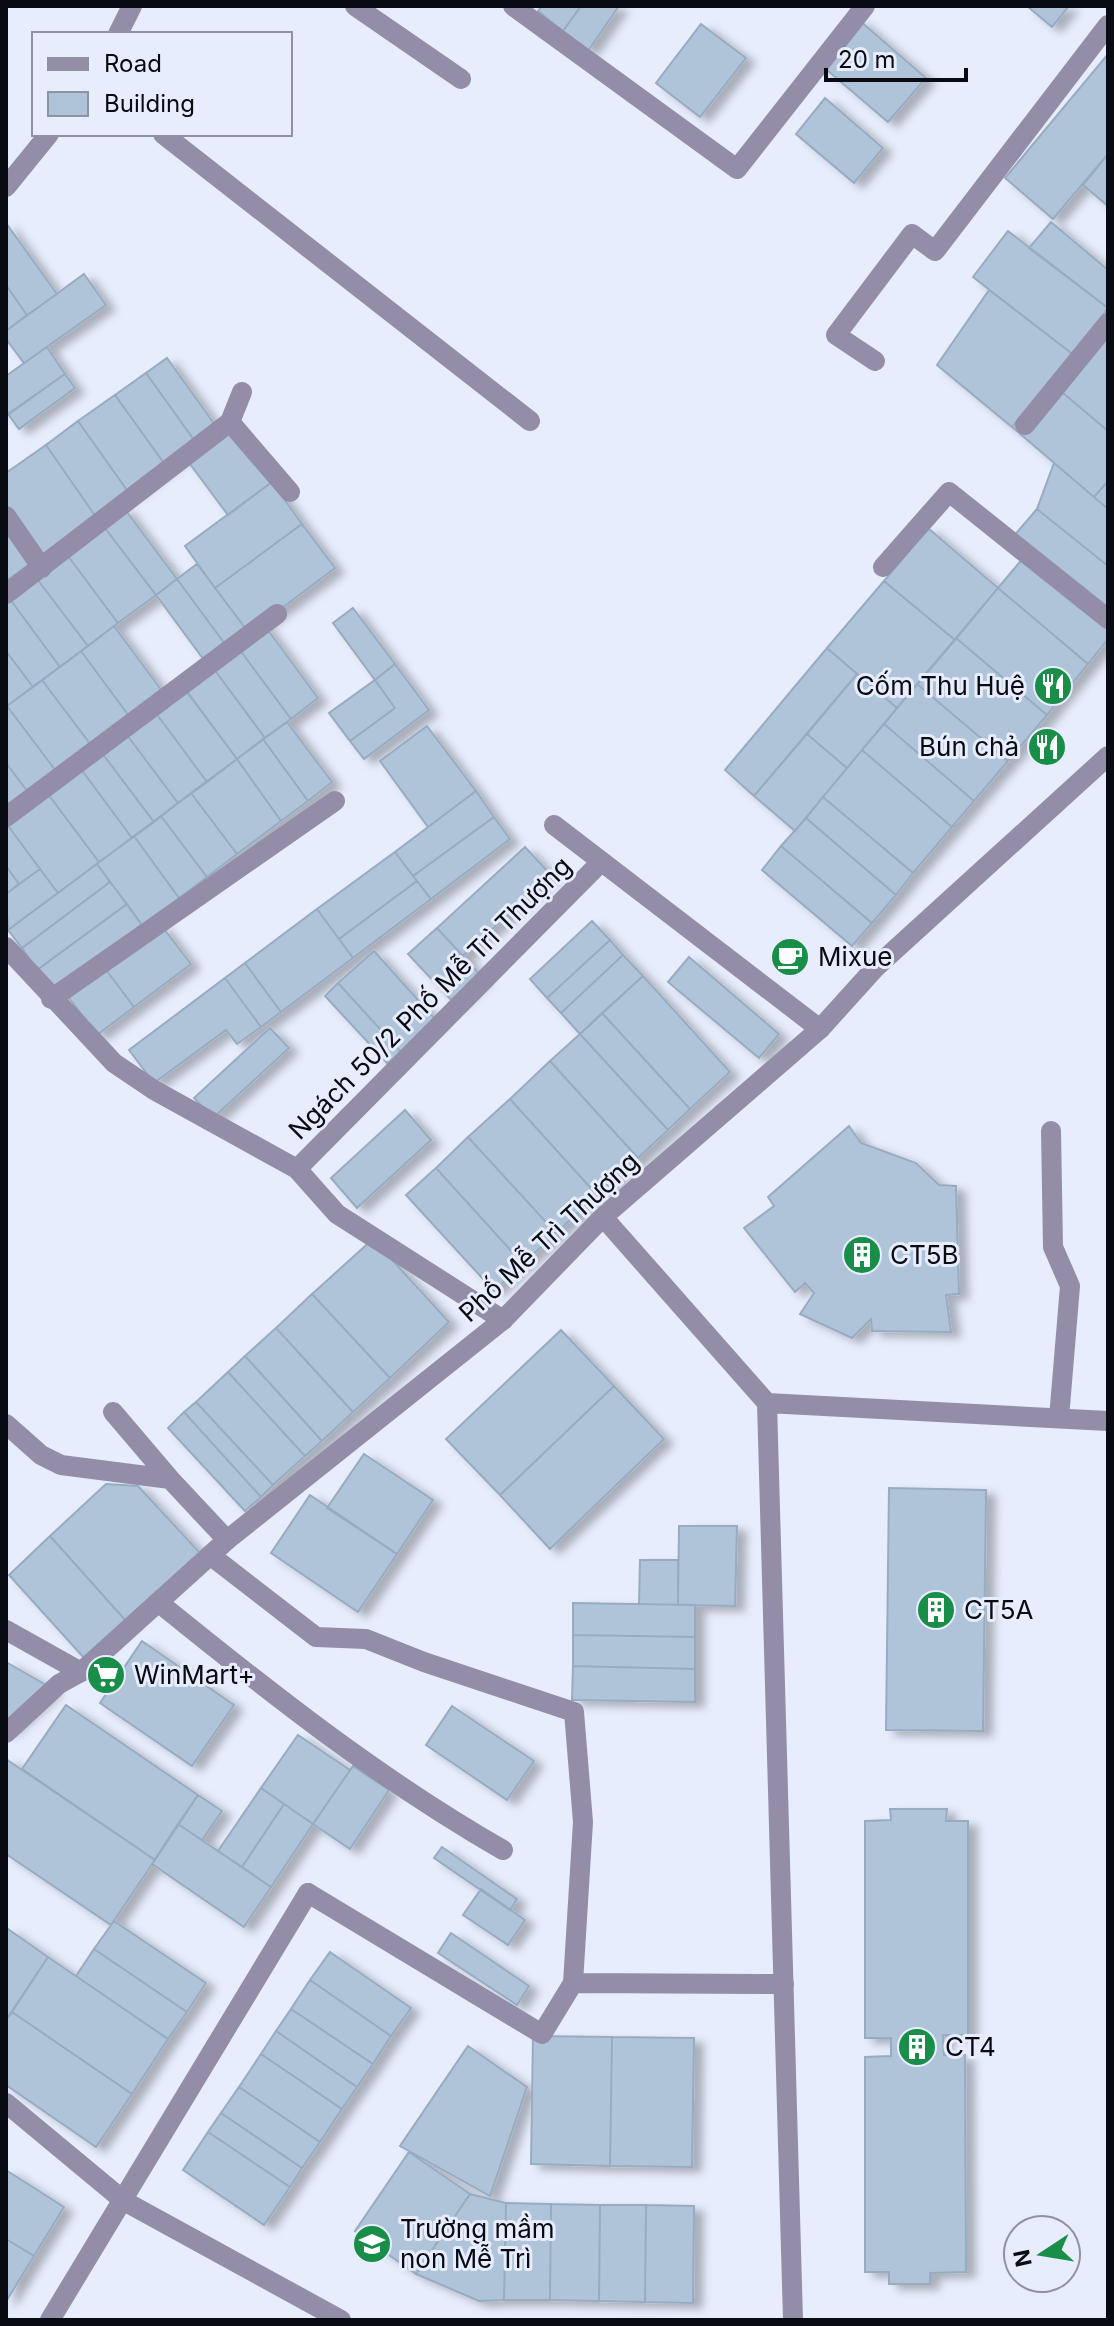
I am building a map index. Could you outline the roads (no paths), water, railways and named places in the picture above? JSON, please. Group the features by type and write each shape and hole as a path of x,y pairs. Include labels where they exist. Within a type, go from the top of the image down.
{"street":[{"path":"119,32 132,6"},
{"path":"355,6 461,79"},
{"path":"513,6 737,169 865,6"},
{"path":"875,361 836,335 912,234 935,251 1108,25"},
{"path":"6,187 47,136"},
{"path":"166,136 530,421"},
{"path":"1025,425 1108,323"},
{"path":"6,594 230,422 242,392"},
{"path":"230,422 290,492"},
{"path":"883,567 949,492 1108,619"},
{"path":"6,516 42,568"},
{"path":"6,817 277,614"},
{"name":"Phố Mễ Trì Thượng","path":"6,1733 59,1684 81,1672 227,1540 503,1320 603,1217 820,1029 876,967 1108,756"},
{"path":"51,999 335,801"},
{"path":"554,825 820,1029"},
{"name":"Ngách 50/2 Phố Mễ Trì Thượng","path":"297,1169 600,863"},
{"path":"6,947 51,999 114,1063 154,1090 297,1169 337,1214 503,1320"},
{"path":"1051,1131 1053,1247 1070,1286 1059,1418"},
{"path":"603,1217 767,1403 793,2320"},
{"path":"767,1403 1108,1421"},
{"path":"113,1412 227,1540"},
{"path":"6,1424 41,1455 61,1465 170,1479"},
{"path":"50,2320 308,1893 542,2034 573,1983 583,1822 574,1712 424,1662 366,1639 316,1637 210,1555"},
{"path":"158,1602 305,1721 387,1780 503,1850"},
{"path":"6,1630 81,1672"},
{"path":"573,1983 784,1984"},
{"path":"6,2103 124,2201 341,2320"}],"place":[{"name":"Cốm Thu Huệ","path":"1053,686"},
{"name":"Bún chả","path":"1047,747"},
{"name":"Mixue","path":"790,957"},
{"name":"CT5B","path":"862,1255"},
{"name":"CT5A","path":"936,1610"},
{"name":"WinMart+","path":"106,1675"},
{"name":"CT4","path":"917,2047"},
{"name":"Trường mầm non Mễ Trì","path":"372,2244"}]}
